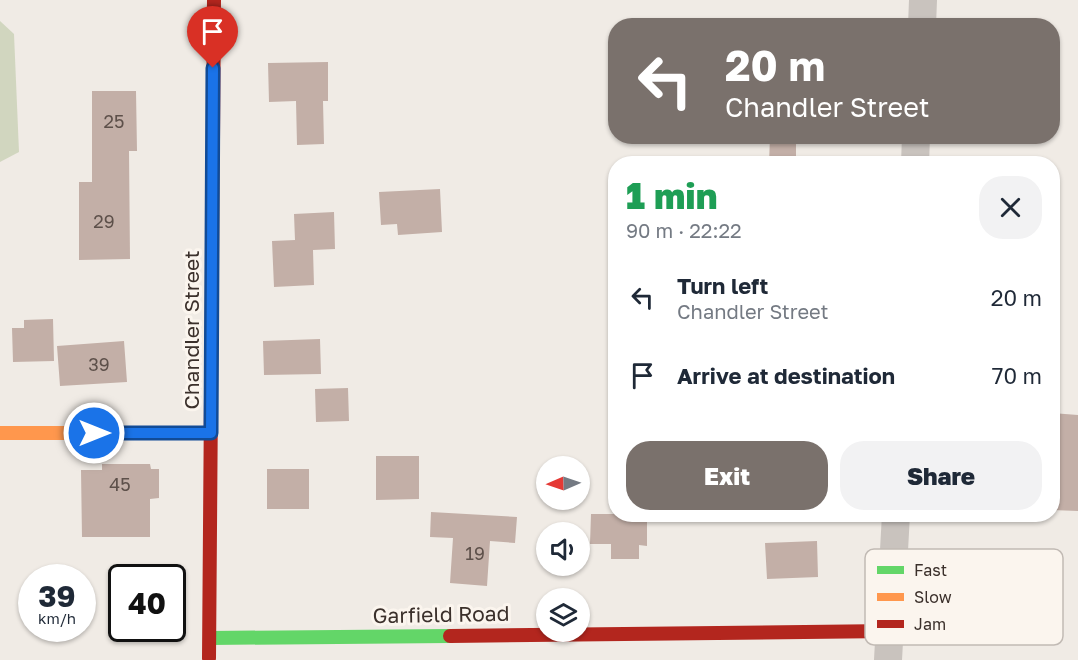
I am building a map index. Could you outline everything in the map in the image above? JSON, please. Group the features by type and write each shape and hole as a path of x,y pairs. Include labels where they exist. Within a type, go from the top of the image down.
{"street":[{"name":"Chandler Street","path":"209,660 214,0"},
{"path":"923,18 924,0"},
{"path":"0,433 211,433"},
{"path":"894,549 896,522"},
{"name":"Garfield Road","path":"210,638 865,631"},
{"path":"888,660 889,645"}],"green space":[{"path":"0,21 14,34 19,152 0,162"}],"building":[{"path":"328,62 328,101 323,101 324,144 297,145 296,101 269,102 268,63"},
{"path":"92,91 136,91 137,151 129,151 130,259 79,260 79,182 92,182"},
{"path":"770,144 796,144 796,156 769,156"},
{"path":"440,189 442,232 398,235 397,224 381,225 379,192"},
{"path":"334,212 335,249 313,250 314,285 274,287 272,241 295,240 294,214"},
{"path":"53,319 54,361 13,362 12,328 24,328 24,320"},
{"path":"320,339 321,374 264,375 263,341"},
{"path":"124,341 127,382 60,386 57,346"},
{"path":"348,388 349,421 316,422 315,389"},
{"path":"1060,414 1078,415 1078,511 1060,510"},
{"path":"376,456 419,456 419,499 376,500"},
{"path":"102,464 150,464 151,469 159,469 159,498 150,499 150,537 82,537 81,470 102,470"},
{"path":"267,469 309,469 309,509 267,509"},
{"path":"431,512 517,517 515,543 490,541 487,586 450,583 453,538 430,537"},
{"path":"591,514 608,514 608,522 647,522 647,546 639,545 639,559 611,559 611,544 590,544"},
{"path":"817,541 818,577 767,579 765,543"}],"traffic: fast":[{"path":"210,638 450,636"}],"traffic: slow":[{"path":"211,397 213,140"},
{"path":"0,433 211,433"}],"traffic: jam":[{"path":"213,140 214,0"},
{"path":"209,658 211,397"},
{"path":"450,636 865,631"}],"route":[{"path":"94,433 211,433 213,68"}]}
